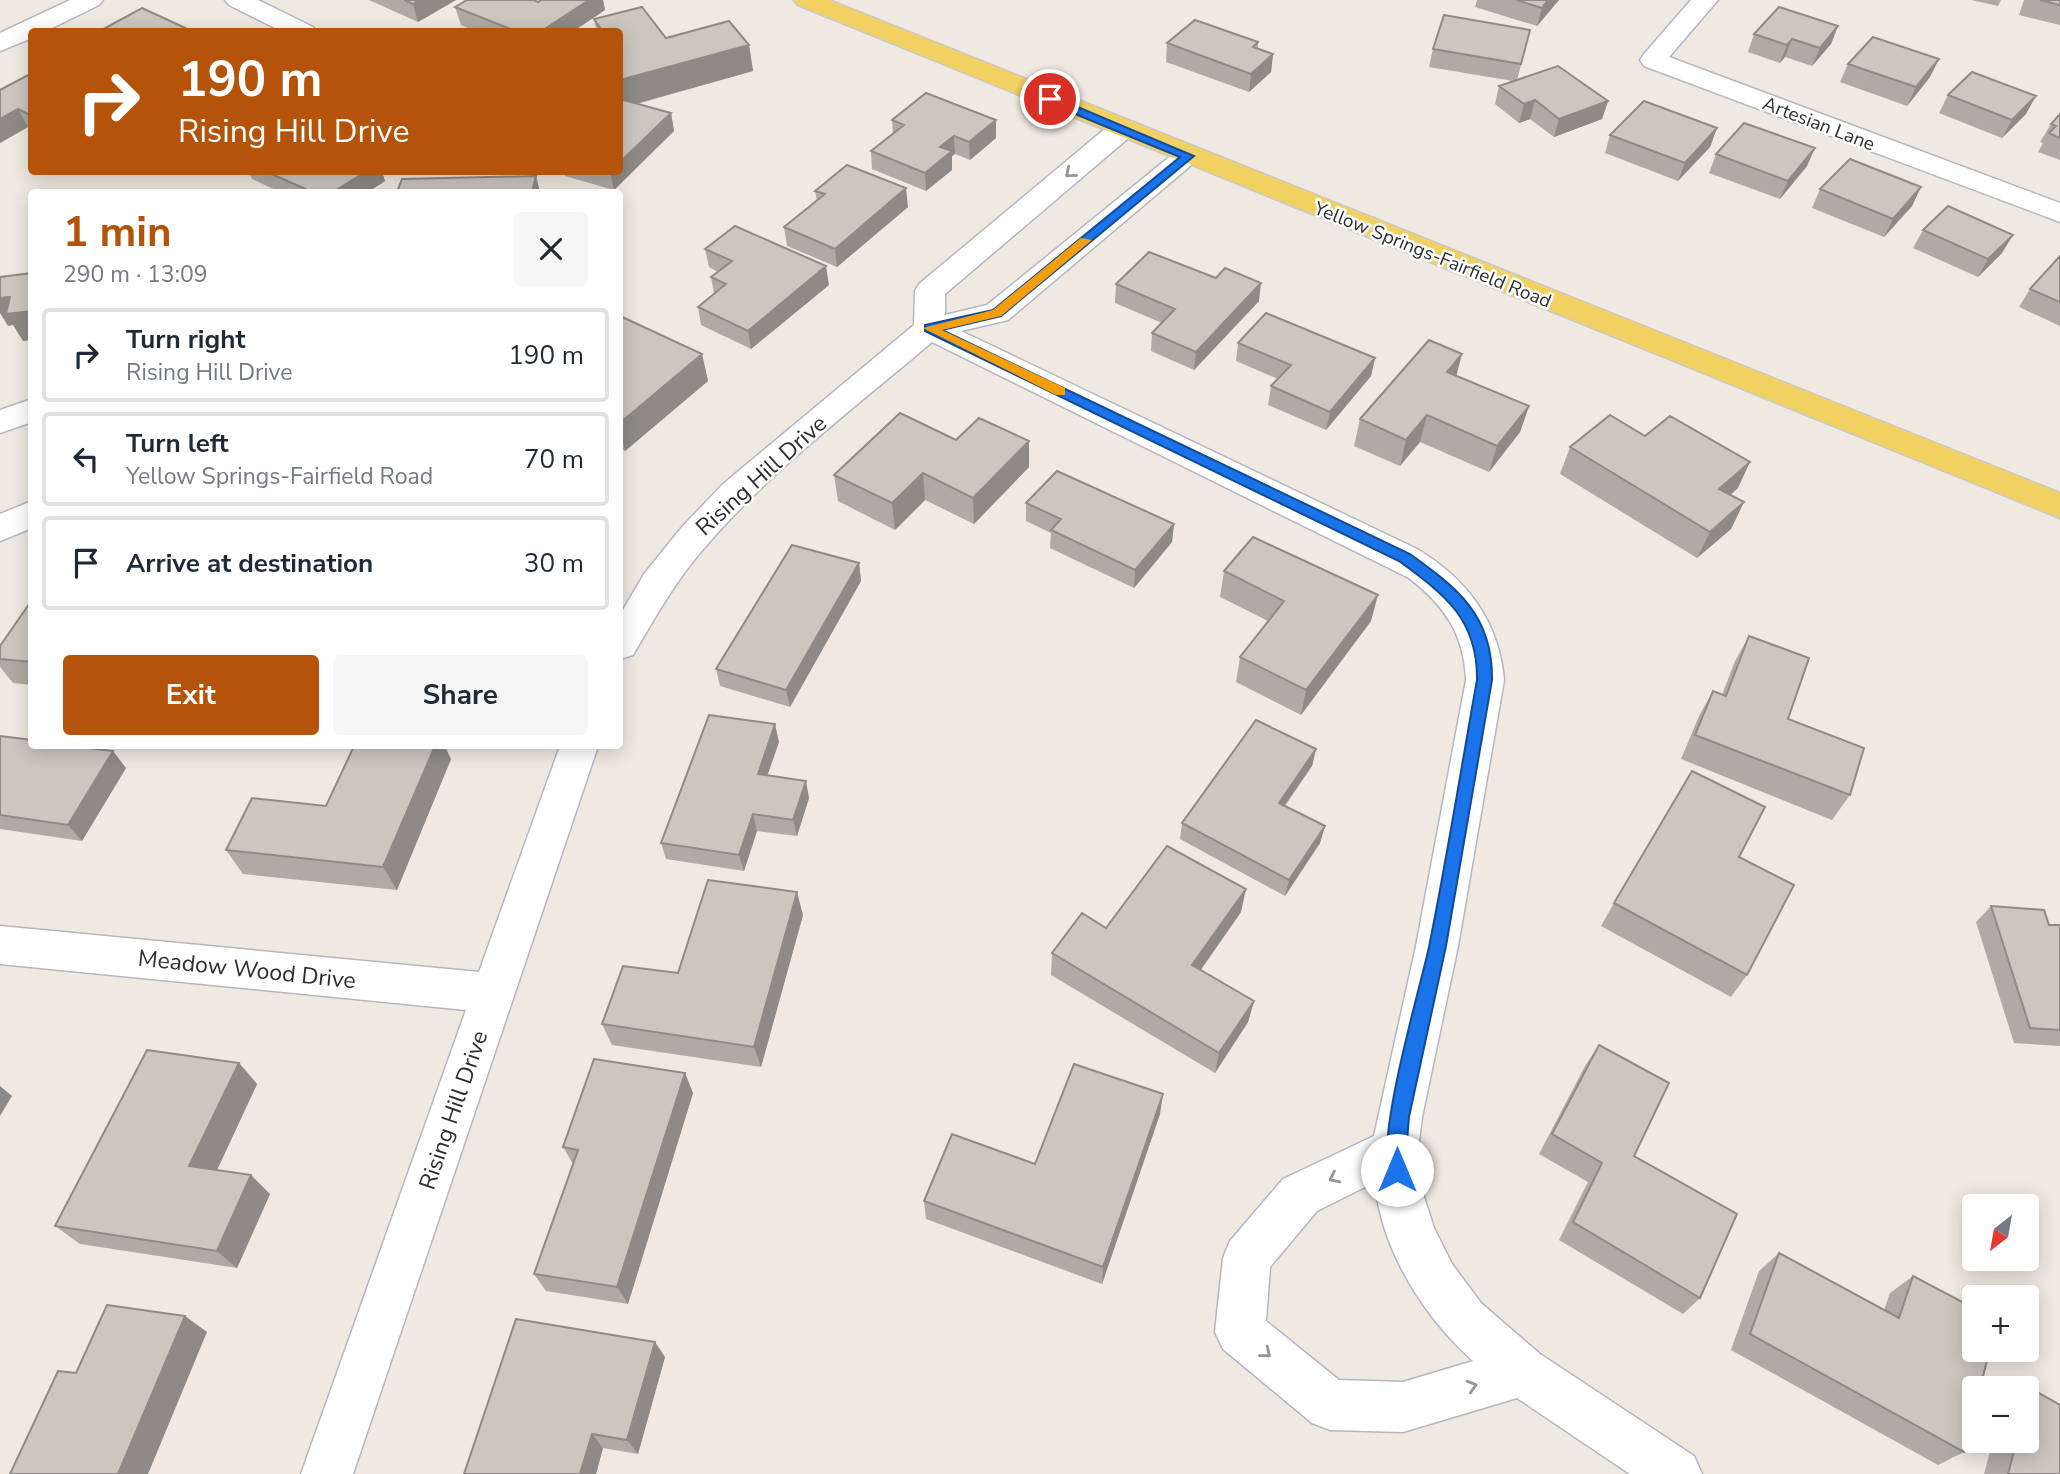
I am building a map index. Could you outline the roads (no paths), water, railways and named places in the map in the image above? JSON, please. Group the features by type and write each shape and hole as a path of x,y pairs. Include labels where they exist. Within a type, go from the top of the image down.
{"main road":[{"name":"Yellow Springs-Fairfield Road","path":"807,0 2060,506"}],"street":[{"path":"31,28 90,0"},
{"path":"238,0 296,28"},
{"name":"Artesian Lane","path":"1706,0 1653,60 2060,213"},
{"path":"0,43 28,30"},
{"path":"1122,129 930,291 929,328 1405,558 1452,592 1474,625 1485,660 1485,680 1437,946 1399,1117 1395,1149 1399,1191 1412,1236 1434,1281 1464,1320 1522,1371 1676,1474"},
{"name":"Rising Hill Drive","path":"623,640 657,583 694,536 735,493 929,328 997,313 1188,156"},
{"path":"0,422 28,412"},
{"name":"Rising Hill Drive","path":"327,1474 578,749"},
{"name":"Meadow Wood Drive","path":"0,945 493,993"},
{"path":"1395,1149 1300,1195 1247,1258 1240,1332 1330,1405 1403,1407 1522,1371"}]}
